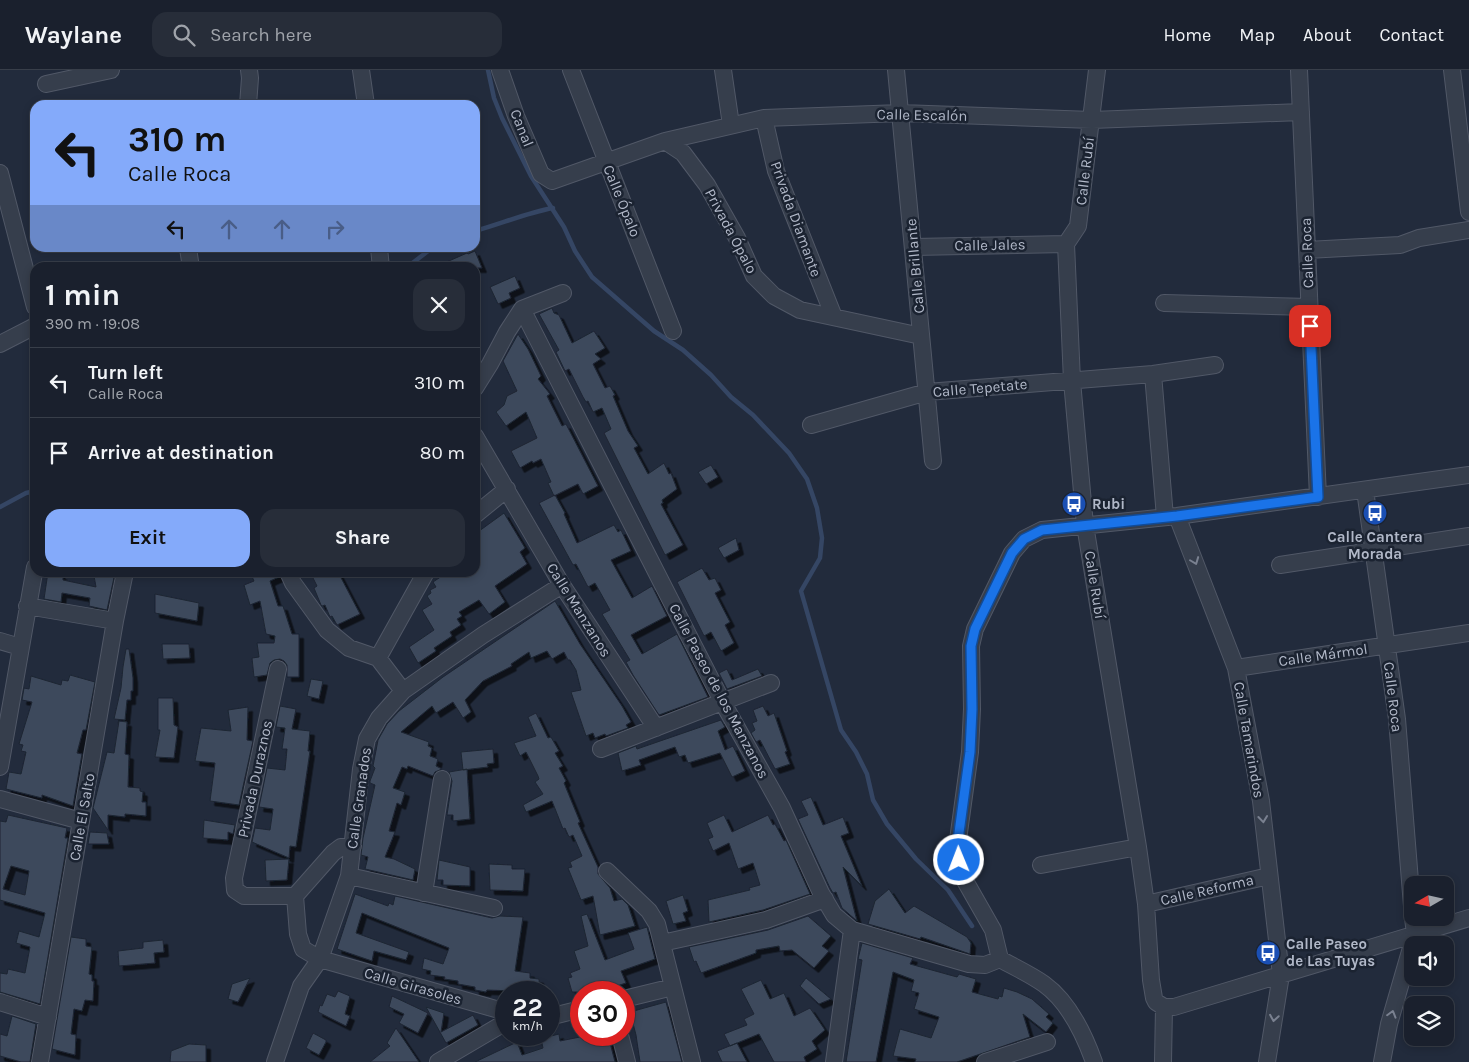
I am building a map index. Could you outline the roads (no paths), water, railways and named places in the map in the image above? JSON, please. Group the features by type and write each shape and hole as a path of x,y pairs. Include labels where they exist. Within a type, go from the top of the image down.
{"street":[{"path":"46,84 111,70"},
{"path":"248,100 249,70"},
{"path":"361,70 365,100"},
{"name":"Canal","path":"500,70 516,116 542,174 552,181"},
{"name":"Calle Ópalo","path":"571,70 673,331"},
{"path":"724,70 731,125"},
{"name":"Calle Brillante","path":"896,70 933,461"},
{"name":"Calle Rubí","path":"1097,70 1078,226 1066,244 1072,381 1085,525 1138,847 1146,904 1151,980 1154,998 1156,1002 1164,1007"},
{"name":"Calle Roca","path":"1299,70 1318,497"},
{"path":"1452,70 1469,212"},
{"name":"Calle Escalón","path":"552,181 665,141 764,118 901,113 1092,120 1301,112"},
{"name":"Privada Diamante","path":"764,118 776,172 834,317"},
{"name":"Privada Ópalo","path":"665,141 683,153 706,185 737,238 754,276 774,296 800,310 922,336"},
{"path":"0,173 6,218 30,292"},
{"path":"1307,250 1400,245 1419,238 1469,230"},
{"name":"Calle Jales","path":"913,246 1066,244"},
{"path":"480,380 522,309 563,293"},
{"path":"1164,303 1309,307"},
{"name":"Calle Paseo de los Manzanos","path":"522,309 723,702 782,808 825,900 834,915 852,930 969,964 985,965 1000,958"},
{"path":"0,344 30,329"},
{"name":"Calle Tepetate","path":"811,425 927,392 1153,374 1215,365"},
{"name":"Calle Tamarindos","path":"1153,374 1171,516 1236,668 1261,801 1281,975 1267,1062"},
{"name":"Calle Manzanos","path":"480,444 562,585 656,728"},
{"path":"1094,1062 1088,1045 1068,1007 1045,984 1000,958 994,930 964,879 959,860 958,840 970,752 972,709 971,646 975,629 1012,553 1024,539 1042,530 1171,516 1469,475"},
{"path":"480,511 507,489"},
{"name":"Calle Roca","path":"1365,490 1397,718 1410,876"},
{"path":"1280,564 1469,536"},
{"path":"0,767 33,577"},
{"name":"Calle El Salto","path":"40,1062 124,577"},
{"path":"290,577 327,630 350,648 378,658 403,691"},
{"path":"378,658 423,577"},
{"name":"Calle Granados","path":"275,1062 301,986 320,959 349,876 361,769 367,739 379,718 403,691 562,585"},
{"path":"27,606 115,621"},
{"name":"Calle Mármol","path":"1236,668 1469,633"},
{"path":"0,641 20,647"},
{"name":"Privada Duraznos","path":"278,669 234,878 235,890 244,896 295,896"},
{"path":"601,749 771,683"},
{"path":"424,893 442,779"},
{"path":"0,799 81,821"},
{"path":"320,959 303,949 298,934 295,896 333,853 341,847 353,846"},
{"path":"1041,865 1138,847"},
{"path":"607,871 650,912 657,924 692,1062"},
{"path":"349,876 494,908"},
{"name":"Calle Reforma","path":"1146,904 1269,876"},
{"path":"662,943 766,920 825,900"},
{"path":"1163,1062 1164,1007 1174,1007 1469,918"},
{"path":"1382,1062 1389,1024 1415,934 1414,926"},
{"path":"834,1062 852,930"},
{"name":"Calle Girasoles","path":"320,959 495,1009"},
{"path":"635,997 673,988"},
{"path":"0,1002 48,1017"},
{"path":"438,1062 495,1028"},
{"path":"985,1062 1047,1042"},
{"path":"623,1046 627,1062"}],"waterway":[{"path":"488,70 494,98 502,118 531,176 564,227 575,251 592,277 654,331 683,350 711,375 789,453 807,479 817,508 822,538 820,558 801,591 841,730 856,752 867,774 873,800 887,824 916,859 948,890 972,926"},
{"path":"480,229 553,208"},
{"path":"414,262 427,252"},
{"path":"0,507 30,492"}],"place":[{"name":"Rubi","path":"1074,504"},
{"name":"Calle Cantera Morada","path":"1375,513"},
{"name":"Calle Paseo de Las Tuyas","path":"1268,953"}]}
